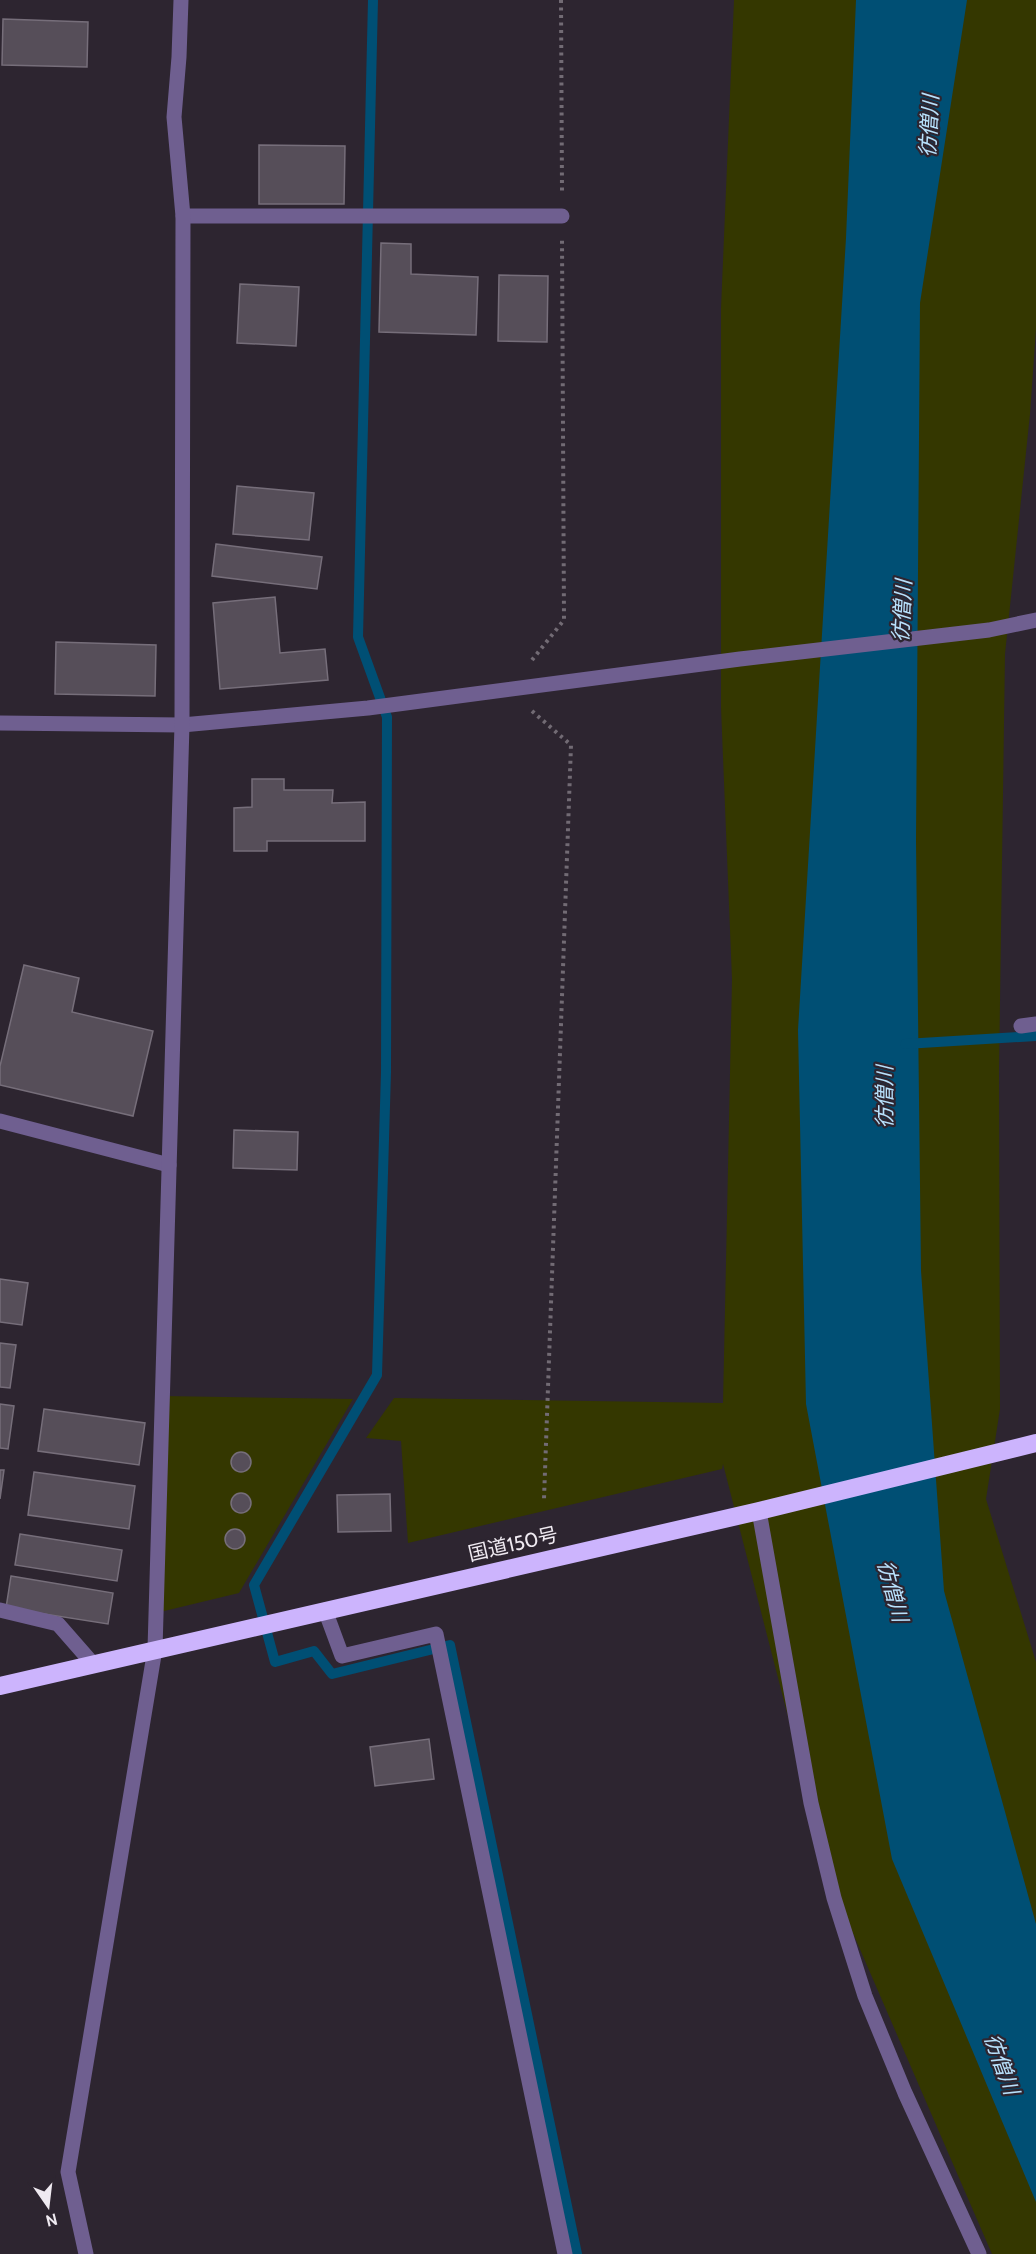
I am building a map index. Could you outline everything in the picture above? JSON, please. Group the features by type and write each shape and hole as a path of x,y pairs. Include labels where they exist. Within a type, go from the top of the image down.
{"highway":[{"name":"国道150号","path":"0,1686 759,1511 1036,1443"}],"street":[{"path":"86,2254 69,2172 155,1649 182,725 183,216 174,117 181,0"},
{"path":"183,216 562,216"},
{"path":"0,723 182,725 368,708 741,659 989,630 1036,620"},
{"path":"0,1121 169,1165"},
{"path":"759,1511 811,1803 834,1898 865,1996 905,2093 979,2254"},
{"path":"0,1610 58,1624 93,1664"},
{"path":"325,1610 342,1656 436,1634 565,2254"}],"path":[{"path":"544,1499 571,745 508,690 564,620 561,0"}],"shaded area":[{"path":"734,0 1036,0 1036,329 1030,414 1005,654 999,1072 1000,1409 986,1499 1036,1662 1036,2254 992,2254 830,1880 723,1464 722,1469 408,1543 401,1441 366,1438 394,1398 723,1403 732,979 721,708 721,308"},
{"path":"162,1396 353,1399 239,1593 156,1613"}],"water":[{"name":"彷僧川","path":"856,0 967,0 920,303 916,841 921,1271 944,1591 1036,1924 1036,2202 892,1859 806,1404 798,1030 846,238"}],"building":[{"path":"3,19 88,22 87,67 2,65"},
{"path":"259,145 345,146 344,204 259,204"},
{"path":"381,243 411,244 411,274 478,277 476,335 379,332"},
{"path":"499,275 548,276 547,342 498,341"},
{"path":"240,284 299,287 296,346 237,343"},
{"path":"237,486 314,493 309,540 233,534"},
{"path":"216,544 322,557 317,589 212,576"},
{"path":"275,597 280,653 325,649 328,680 220,689 213,603"},
{"path":"56,642 156,645 155,696 55,694"},
{"path":"252,779 284,779 284,790 333,790 332,803 365,802 365,841 267,841 267,851 234,851 234,808 252,807"},
{"path":"24,965 79,978 72,1012 153,1031 133,1116 0,1085 0,1066"},
{"path":"234,1130 298,1132 297,1170 233,1168"},
{"path":"0,1279 28,1283 22,1325 0,1322"},
{"path":"0,1343 16,1345 10,1388 0,1387"},
{"path":"0,1404 14,1406 8,1449 0,1448"},
{"path":"44,1409 145,1423 139,1465 38,1451"},
{"path":"241,1452 248,1455 251,1462 248,1469 241,1472 234,1469 231,1462 234,1455"},
{"path":"0,1470 4,1470 0,1499"},
{"path":"34,1472 135,1486 129,1529 28,1515"},
{"path":"241,1493 248,1496 251,1503 248,1510 241,1513 234,1510 231,1503 234,1496"},
{"path":"390,1494 391,1531 338,1532 337,1495"},
{"path":"235,1529 242,1532 245,1539 242,1546 235,1549 228,1546 225,1539 228,1532"},
{"path":"20,1534 122,1550 117,1581 15,1565"},
{"path":"11,1576 113,1593 108,1624 6,1608"},
{"path":"429,1739 434,1779 375,1786 370,1747"}],"waterway":[{"path":"373,0 358,637 387,717 386,1072 377,1375 254,1585 275,1662 314,1651 332,1674 450,1645 577,2254"},
{"path":"905,1044 1036,1036"}]}
